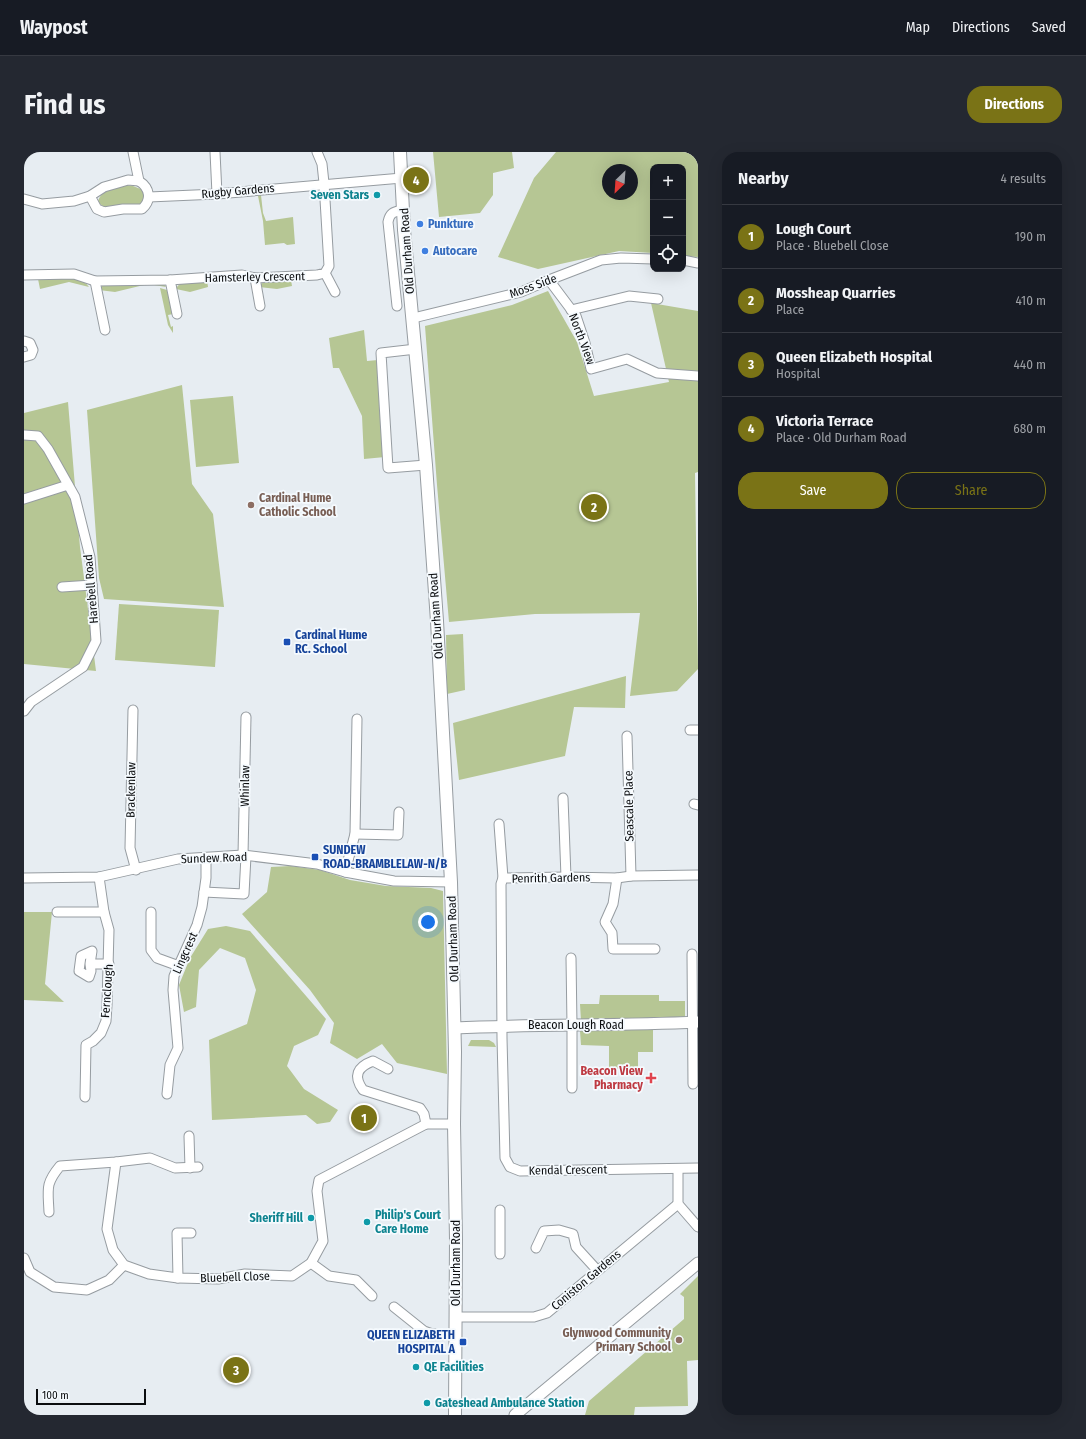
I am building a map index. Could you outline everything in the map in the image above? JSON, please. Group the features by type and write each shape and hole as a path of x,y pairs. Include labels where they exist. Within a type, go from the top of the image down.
{"main road":[{"name":"Old Durham Road","path":"400,152 412,318 426,465 437,621 451,882 455,1028 455,1415"}],"street":[{"path":"90,196 97,209 104,212 123,209 142,209 147,205 149,192 139,181 133,152"},
{"path":"215,152 216,194"},
{"path":"317,152 322,164 324,184 329,266 325,273 334,292"},
{"name":"Rugby Gardens","path":"149,197 216,194 402,178"},
{"path":"24,199 42,204 74,201 90,196 104,187 128,180 139,181"},
{"path":"397,306 388,222 389,216 393,212 404,210"},
{"name":"Moss Side","path":"412,318 521,292 601,260 621,258 650,259"},
{"path":"686,261 698,263"},
{"name":"Hamsterley Crescent","path":"24,275 74,274 95,281 170,280 242,275 255,278 317,275 325,273"},
{"path":"255,278 260,306"},
{"path":"170,280 177,314"},
{"name":"North View","path":"549,280 576,316 586,343 591,369 627,359 657,372 698,376"},
{"path":"95,281 105,330"},
{"path":"571,310 629,296 658,299"},
{"path":"24,341 30,343 33,350 31,355 24,357"},
{"path":"416,349 381,353 388,468 426,465"},
{"name":"Harebell Road","path":"24,435 38,436 48,449 75,496 90,557 96,641 84,667 30,702 24,711"},
{"path":"24,499 68,485"},
{"path":"62,587 92,584"},
{"name":"Brackenlaw","path":"133,710 130,848 136,870"},
{"name":"Whinlaw","path":"204,892 244,894 246,717"},
{"path":"345,872 355,834 357,719"},
{"name":"Seascale Place","path":"627,736 631,876"},
{"path":"563,798 566,877"},
{"path":"355,834 398,835 399,812"},
{"path":"499,824 503,878"},
{"name":"Sundew Road","path":"24,878 99,877 136,870 178,859 244,855 317,864 345,872 394,881 451,882"},
{"name":"Lingcrest","path":"167,1094 170,1065 178,1048 173,990 174,976 197,926 204,892 206,858"},
{"name":"Penrith Gardens","path":"502,1026 501,884 503,878 617,878 631,876 698,875"},
{"name":"Fernclough","path":"85,1097 86,1045 101,1033 106,1021 109,930 104,912 99,877"},
{"path":"617,878 613,904 605,922 612,933 612,949 655,949"},
{"path":"57,912 104,912"},
{"path":"151,912 151,950 157,958 179,966"},
{"path":"692,954 695,1022 693,1084"},
{"path":"571,958 572,1088"},
{"path":"90,964 109,964"},
{"name":"Beacon Lough Road","path":"455,1028 695,1022"},
{"name":"Kendal Crescent","path":"502,1026 505,1158 510,1167 520,1171 698,1168"},
{"path":"388,1069 373,1061 367,1063 362,1066 359,1072 356,1079 358,1084 363,1090 420,1108 424,1114 426,1124"},
{"name":"Bluebell Close","path":"124,1265 149,1274 178,1278 218,1279 245,1274 292,1276 311,1263 323,1241 317,1191 319,1180 426,1124 454,1124"},
{"path":"49,1212 48,1186 53,1174 60,1166 150,1158 175,1168 194,1168 189,1136"},
{"path":"24,1258 30,1272 54,1287 86,1290 109,1280 124,1265 113,1250 107,1229 116,1162"},
{"path":"678,1169 678,1204 698,1227"},
{"name":"Coniston Gardens","path":"456,1317 534,1317 547,1313 678,1204"},
{"path":"500,1210 500,1254"},
{"path":"536,1248 544,1232 559,1230 573,1234 576,1247 597,1270"},
{"path":"178,1278 177,1233 191,1233"},
{"path":"311,1263 329,1276 356,1280 372,1296"},
{"path":"515,1415 698,1263"},
{"path":"394,1307 424,1331 441,1336 456,1334"}],"green space":[{"path":"433,152 512,152 514,168 493,173 493,195 480,213 439,217"},
{"path":"556,152 698,152 698,257 686,256 686,164 650,164 650,253 619,251 538,269 498,257 534,178"},
{"path":"126,185 143,190 145,195 142,204 137,206 105,208 98,202 99,198 105,192"},
{"path":"261,195 263,213 266,221 293,217 295,244 287,245 284,243 265,245 263,221 258,196"},
{"path":"62,278 80,280 89,287 69,282 40,289 38,279"},
{"path":"194,280 207,280 208,287 190,292 176,289 181,283"},
{"path":"291,280 292,286 277,289 259,287 264,282"},
{"path":"163,283 166,287 148,284 115,292 99,290 102,286 109,285"},
{"path":"160,288 167,290 173,314 168,315 171,327 173,326 173,333 168,325"},
{"path":"548,291 577,342 594,396 669,382 651,303 698,311 698,472 695,473 698,669 677,691 630,696 640,613 535,614 449,622 425,326 512,305"},
{"path":"364,330 367,361 378,360 385,457 364,459 362,416 339,368 333,368 329,338"},
{"path":"182,385 192,484 213,514 224,607 104,599 99,578 87,410"},
{"path":"233,396 239,463 196,467 190,400"},
{"path":"68,402 80,547 96,671 24,664 24,413"},
{"path":"119,604 219,610 215,667 115,660"},
{"path":"463,634 465,690 447,694 446,635"},
{"path":"626,676 625,708 574,707 565,756 459,780 453,723"},
{"path":"291,866 320,870 350,880 386,886 431,888 443,891 447,1074 397,1063 382,1044 357,1059 330,1043 334,1023 310,990 242,914 267,892 271,867"},
{"path":"24,912 52,912 45,984 64,1002 24,1000"},
{"path":"226,926 250,931 326,1019 318,1035 294,1046 287,1066 304,1089 338,1110 330,1122 317,1124 306,1115 212,1120 209,1040 247,1024 256,990 245,958 220,948 199,970 196,1007 184,1012 179,985 190,958 208,929"},
{"path":"600,995 659,995 659,1001 685,1001 685,1018 581,1021 580,1004 599,1004"},
{"path":"653,1028 653,1052 638,1052 638,1069 609,1069 609,1046 581,1045 580,1031 582,1030"},
{"path":"471,1040 489,1040 494,1043 496,1047 468,1046"},
{"name":"Glynwood Community Primary School","path":"698,1276 698,1360 687,1361 688,1406 635,1407 634,1415 585,1415 589,1401 684,1319 684,1297 680,1294"}],"place":[{"name":"Victoria Terrace","path":"416,180"},
{"name":"Seven Stars","path":"377,195"},
{"name":"Punkture","path":"420,224"},
{"name":"Autocare","path":"425,251"},
{"name":"Cardinal Hume Catholic School","path":"251,505"},
{"name":"Mossheap Quarries","path":"594,507"},
{"name":"Cardinal Hume RC. School","path":"287,642"},
{"name":"SUNDEW ROAD-BRAMBLELAW-N/B","path":"315,857"},
{"name":"Beacon View Pharmacy","path":"651,1078"},
{"name":"Lough Court","path":"364,1118"},
{"name":"Sheriff Hill","path":"311,1218"},
{"name":"Philip's Court Care Home","path":"367,1222"},
{"name":"Glynwood Community Primary School","path":"679,1340"},
{"name":"QUEEN ELIZABETH HOSPITAL A","path":"463,1342"},
{"name":"QE Facilities","path":"416,1367"},
{"name":"Queen Elizabeth Hospital","path":"236,1370"},
{"name":"Gateshead Ambulance Station","path":"427,1403"}]}
